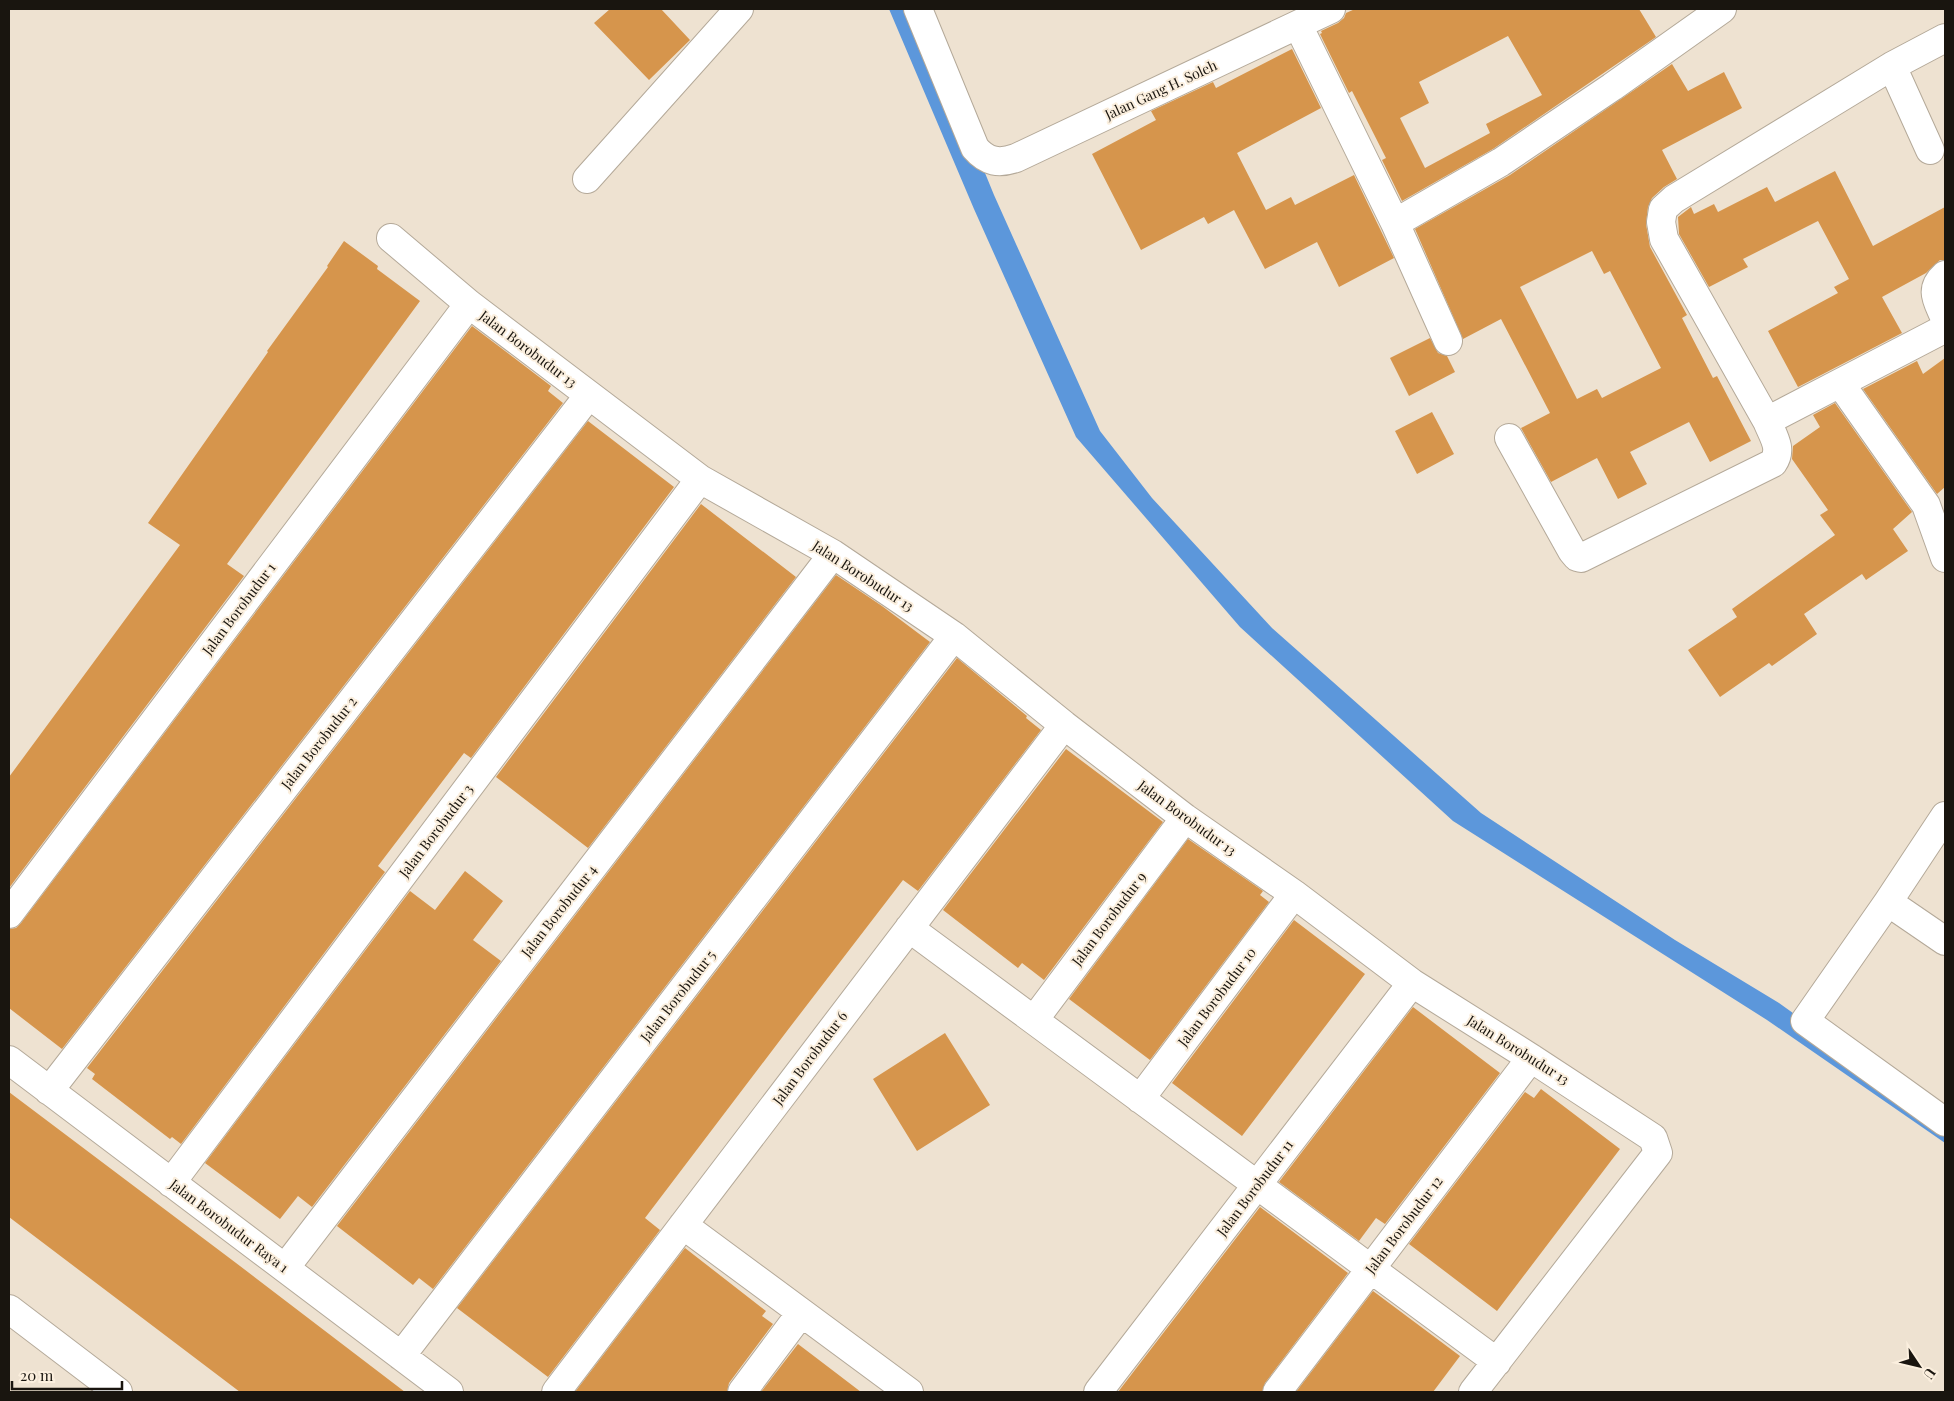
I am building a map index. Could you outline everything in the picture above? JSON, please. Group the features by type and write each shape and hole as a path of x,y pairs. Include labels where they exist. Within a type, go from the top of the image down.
{"street":[{"path":"587,179 739,9"},
{"name":"Jalan Gang H. Soleh","path":"918,9 975,148 988,160 1005,162 1331,9"},
{"path":"1395,223 1501,162 1612,88 1722,9"},
{"path":"1298,25 1395,223 1448,341"},
{"path":"1509,438 1572,551 1580,558 1773,463 1778,456 1778,448 1767,420 1664,239 1661,222 1663,209 1674,200 1892,66 1945,38"},
{"path":"1892,66 1930,150"},
{"name":"Jalan Borobudur 13","path":"390,238 469,304 700,479 833,554 954,636 1064,725 1185,818 1294,894 1412,983 1653,1138 1658,1153 1473,1392"},
{"path":"1767,420 1942,330 1945,320 1934,291 1936,285 1945,275"},
{"name":"Jalan Borobudur 1","path":"9,914 469,304"},
{"path":"1840,383 1926,505 1945,558"},
{"name":"Jalan Borobudur 2","path":"49,1091 589,395"},
{"name":"Jalan Borobudur 3","path":"171,1183 700,479"},
{"name":"Jalan Borobudur 4","path":"285,1268 833,554"},
{"name":"Jalan Borobudur 5","path":"401,1356 954,636"},
{"name":"Jalan Borobudur 6","path":"556,1392 1064,725"},
{"path":"1945,816 1805,1021 1945,1122"},
{"name":"Jalan Borobudur 9","path":"1034,1020 1185,818"},
{"name":"Jalan Borobudur 10","path":"1140,1099 1294,894"},
{"path":"1888,902 1945,941"},
{"path":"909,928 1497,1362"},
{"name":"Jalan Borobudur 11","path":"1098,1392 1412,983"},
{"name":"Jalan Borobudur 12","path":"1277,1392 1531,1058"},
{"name":"Jalan Borobudur Raya 1","path":"9,1060 450,1392"},
{"path":"683,1225 906,1391"},
{"path":"9,1309 118,1392"},
{"path":"742,1392 801,1312"}],"water":[{"path":"889,9 918,9 994,195 1100,431 1152,498 1272,628 1481,813 1675,940 1779,1003 1945,1122 1945,1143 1767,1020 1453,821 1240,627 1076,437 974,209"}],"building":[{"path":"610,9 661,9 690,40 649,80 594,23"},
{"path":"1355,9 1639,9 1656,37 1493,149 1402,201 1382,160 1386,158 1352,91 1349,93 1320,34 1322,33 1321,31 1338,23 1344,18 1346,13","holes":["1508,36 1542,95 1486,124 1490,133 1425,168 1400,118 1429,103 1419,82"]},
{"path":"1292,49 1321,108 1237,153 1266,210 1291,197 1295,205 1354,175 1394,258 1339,287 1317,242 1265,269 1234,210 1208,224 1204,217 1141,250 1092,154 1156,120 1151,111 1213,82 1216,88"},
{"path":"1672,64 1688,91 1724,72 1742,108 1662,150 1677,179 1652,198 1648,207 1646,224 1650,247 1687,315 1682,318 1713,378 1717,376 1751,441 1710,462 1689,422 1630,452 1647,484 1618,499 1597,458 1551,482 1521,428 1550,413 1501,319 1463,339 1415,229 1510,175","holes":["1592,251 1604,274 1610,271 1661,368 1602,398 1597,389 1577,399 1520,287"]},
{"path":"1835,171 1873,246 1945,207 1945,260 1940,260 1926,273 1882,297 1902,333 1798,387 1768,331 1838,293 1834,287 1849,279 1818,221 1743,259 1748,267 1709,287 1679,234 1678,217 1691,207 1694,214 1714,204 1718,212 1767,187 1775,202"},
{"path":"344,241 378,266 377,269 420,301 227,564 244,576 9,888 9,777 180,545 148,523 267,351 328,267"},
{"path":"472,326 551,386 548,391 563,403 62,1049 9,1008 9,929 16,928 21,923"},
{"path":"1430,338 1438,353 1447,356 1455,372 1409,396 1390,358"},
{"path":"1945,358 1945,487 1937,494 1863,389 1917,361 1923,374"},
{"path":"1835,403 1912,512 1893,529 1908,551 1866,580 1862,574 1804,614 1817,634 1772,666 1769,663 1720,697 1688,650 1737,617 1732,609 1835,535 1820,515 1828,510 1792,459 1793,446 1820,427 1813,415"},
{"path":"1432,412 1454,454 1417,474 1395,431"},
{"path":"588,421 674,487 471,758 464,753 378,866 385,872 181,1144 172,1137 170,1139 92,1079 95,1074 87,1068"},
{"path":"701,504 796,577 588,848 496,777"},
{"path":"836,575 930,642 433,1289 419,1278 413,1285 337,1226"},
{"path":"957,658 1027,716 1026,718 1041,730 918,891 903,880 787,1031 645,1218 660,1230 548,1377 457,1308"},
{"path":"1066,749 1163,822 1044,980 1022,963 1018,968 943,910"},
{"path":"1188,839 1263,891 1260,895 1269,902 1150,1060 1069,999"},
{"path":"465,871 503,901 473,940 501,961 312,1207 298,1196 280,1219 205,1163 410,891 435,910"},
{"path":"1294,920 1365,974 1242,1136 1172,1083"},
{"path":"1413,1007 1500,1073 1385,1224 1376,1218 1359,1241 1279,1182"},
{"path":"945,1033 990,1105 917,1151 873,1079"},
{"path":"1541,1089 1620,1149 1497,1311 1409,1244 1525,1092 1534,1098"},
{"path":"9,1092 405,1392 240,1392 9,1217"},
{"path":"1260,1207 1348,1273 1265,1383 1262,1392 1118,1392"},
{"path":"685,1248 766,1311 762,1316 773,1324 729,1383 727,1392 575,1392"},
{"path":"1373,1291 1460,1356 1433,1392 1296,1392"},
{"path":"798,1344 823,1363 861,1392 761,1392"}]}
